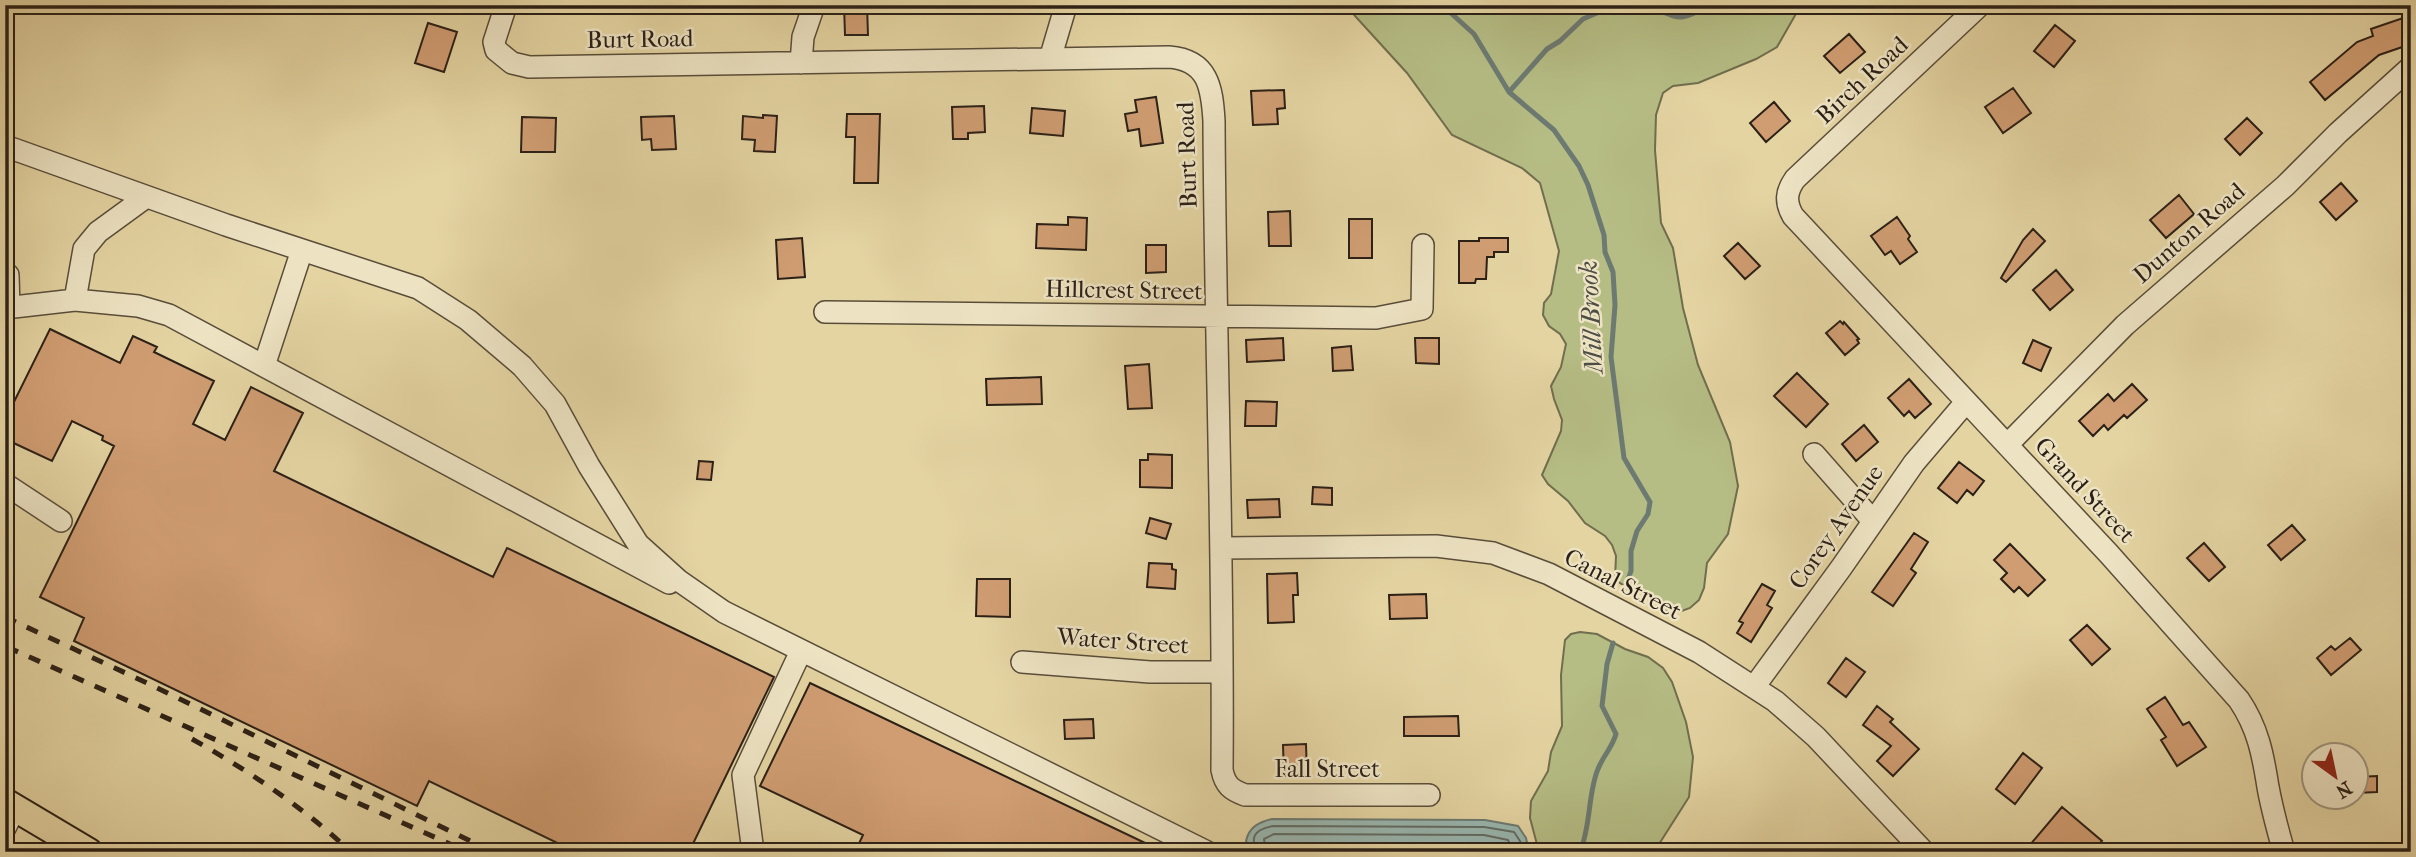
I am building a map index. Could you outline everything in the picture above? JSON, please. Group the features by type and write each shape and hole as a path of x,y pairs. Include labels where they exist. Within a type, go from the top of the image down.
{"main road":[{"path":"9,813 88,852"}],"street":[{"name":"Burt Road","path":"506,5 494,42 496,50 512,63 529,67 1180,58 1195,65 1206,77 1213,96 1215,318 1222,548 1222,770 1228,786"},
{"path":"801,63 803,37 814,5"},
{"path":"1049,59 1066,5"},
{"name":"Birch Road","path":"1787,198 1795,178 1980,5"},
{"name":"Dunton Road","path":"2007,445 2125,324 2285,186 2337,133 2411,67"},
{"path":"5,146 146,197 418,288 468,320 522,366 555,404 589,466 638,544 678,580 724,612"},
{"path":"75,300 84,249 98,232 146,197"},
{"name":"Grand Street","path":"1787,198 1787,207 1793,216 2118,563 2245,709 2262,746 2284,852"},
{"name":"Hillcrest Street","path":"825,312 1376,318 1422,310 1423,244"},
{"path":"264,366 302,250"},
{"path":"5,272 8,275 7,308 75,300 138,306 169,315 724,612 1207,852"},
{"name":"Corey Avenue","path":"1754,687 1931,441 1966,402"},
{"path":"1814,454 1873,521"},
{"path":"5,484 61,522"},
{"name":"Canal Street","path":"1222,548 1436,545 1493,553 1519,562 1579,589 1699,652 1775,701 1816,737 1924,852"},
{"path":"753,852 743,775 801,651"},
{"name":"Water Street","path":"1021,662 1150,672 1222,671"},
{"name":"Fall Street","path":"1228,786 1245,795 1429,795"}],"green space":[{"path":"1345,5 1801,5 1777,47 1756,59 1698,83 1673,86 1663,93 1656,115 1655,150 1661,223 1673,248 1683,308 1698,365 1730,442 1738,486 1728,534 1707,563 1704,588 1699,600 1690,608 1679,612 1665,611 1647,594 1624,586 1615,579 1616,556 1612,545 1605,536 1585,523 1542,475 1561,431 1562,420 1551,386 1561,367 1566,344 1560,334 1549,326 1543,315 1544,303 1551,294 1559,251 1540,183 1522,168 1452,135 1407,73"},
{"path":"1571,634 1597,634 1625,649 1648,657 1663,668 1672,682 1686,722 1693,757 1689,797 1654,852 1539,852 1530,818 1531,801 1548,771 1551,752 1562,726 1561,675 1565,640"}],"water":[{"path":"1272,819 1485,820 1518,826 1526,838 1529,852 1253,852 1246,841 1250,832 1259,824"}],"building":[{"path":"844,5 867,5 868,35 845,35"},
{"path":"2403,18 2411,44 2379,55 2325,100 2310,82 2357,42 2373,36 2371,29"},
{"path":"428,23 457,32 444,72 415,63"},
{"path":"2055,25 2075,41 2054,67 2034,51"},
{"path":"1849,34 1865,52 1840,73 1824,56"},
{"path":"2013,88 2031,113 2003,133 1985,107"},
{"path":"1284,90 1285,108 1277,109 1278,124 1253,125 1251,91"},
{"path":"1156,97 1163,143 1141,146 1139,129 1128,131 1125,114 1137,112 1135,100"},
{"path":"1774,102 1790,121 1766,142 1750,123"},
{"path":"984,106 985,132 968,133 968,139 953,139 952,107"},
{"path":"1032,108 1065,111 1063,136 1030,133"},
{"path":"847,114 880,114 878,183 854,183 855,137 846,137"},
{"path":"763,115 777,116 775,152 754,151 755,140 742,139 743,116 763,118"},
{"path":"674,116 676,149 652,150 651,139 642,140 641,117"},
{"path":"522,117 556,118 555,152 521,152"},
{"path":"2247,118 2262,133 2240,155 2225,139"},
{"path":"2341,183 2357,201 2336,220 2320,202"},
{"path":"2179,195 2194,214 2166,238 2150,220"},
{"path":"1290,211 1291,246 1269,246 1268,212"},
{"path":"1068,217 1087,218 1086,250 1036,248 1037,224 1068,225"},
{"path":"1897,217 1917,252 1900,264 1891,251 1885,255 1871,236"},
{"path":"1349,219 1372,219 1372,258 1349,258"},
{"path":"2033,229 2045,241 2006,282 2001,278 2023,240"},
{"path":"802,238 805,277 778,279 776,240"},
{"path":"1479,238 1508,238 1508,252 1494,252 1494,257 1487,257 1486,279 1476,279 1475,283 1459,283 1459,241 1479,241"},
{"path":"1738,243 1760,266 1745,279 1724,256"},
{"path":"1146,245 1166,245 1166,272 1146,273"},
{"path":"2056,270 2073,290 2050,310 2033,290"},
{"path":"1840,321 1859,339 1859,343 1845,355 1826,333"},
{"path":"50,329 120,363 133,336 157,347 154,352 214,381 193,424 225,440 251,387 303,413 274,471 493,577 507,548 774,677 689,852 576,852 429,781 417,806 74,641 84,618 40,597 114,446 102,440 103,436 72,421 52,461 5,439 5,420"},
{"path":"1283,338 1284,360 1247,362 1246,340"},
{"path":"1415,338 1439,338 1439,364 1416,363"},
{"path":"2033,340 2051,348 2041,371 2023,363"},
{"path":"1351,346 1353,370 1333,371 1332,348"},
{"path":"1149,364 1152,408 1128,409 1125,366"},
{"path":"1797,373 1828,404 1806,427 1774,396"},
{"path":"1041,377 1042,404 987,405 986,379"},
{"path":"1909,379 1931,404 1915,418 1909,411 1904,416 1888,398"},
{"path":"2132,384 2147,400 2127,418 2124,415 2108,430 2104,425 2093,436 2079,421 2108,394 2114,401"},
{"path":"1246,401 1277,402 1276,426 1245,426"},
{"path":"1864,425 1878,442 1856,461 1842,444"},
{"path":"1148,454 1172,455 1172,488 1140,487 1140,460 1148,460"},
{"path":"699,461 713,462 711,480 697,479"},
{"path":"1959,462 1984,481 1973,495 1967,490 1957,503 1938,488"},
{"path":"1313,487 1332,488 1332,505 1312,504"},
{"path":"1279,499 1280,517 1248,518 1247,500"},
{"path":"1150,518 1171,524 1166,539 1146,533"},
{"path":"2292,525 2305,540 2281,560 2268,545"},
{"path":"1914,533 1928,542 1911,569 1916,573 1893,606 1872,592"},
{"path":"2204,543 2225,567 2209,581 2187,558"},
{"path":"2010,544 2045,580 2028,596 2019,587 2014,592 2001,579 2007,573 1994,560"},
{"path":"1149,563 1172,564 1172,569 1176,570 1175,589 1147,587"},
{"path":"1297,573 1298,595 1293,595 1294,622 1268,623 1267,574"},
{"path":"977,579 1010,579 1010,617 976,616"},
{"path":"1762,584 1775,591 1767,605 1772,608 1751,642 1737,633 1743,623 1739,621"},
{"path":"1426,594 1427,618 1390,619 1389,595"},
{"path":"2087,625 2110,649 2092,665 2070,640"},
{"path":"2350,638 2361,650 2331,675 2317,658 2331,646 2335,650"},
{"path":"1846,658 1865,672 1846,697 1828,683"},
{"path":"810,683 1164,852 855,852 863,835 760,786"},
{"path":"2165,697 2183,725 2189,722 2206,747 2177,766 2161,740 2166,737 2147,709"},
{"path":"1877,706 1893,719 1890,722 1919,749 1893,776 1877,761 1891,746 1863,725"},
{"path":"1458,716 1459,736 1404,736 1404,717"},
{"path":"1093,719 1094,738 1065,739 1064,720"},
{"path":"1306,744 1307,774 1284,776 1283,745"},
{"path":"2023,753 2042,768 2015,804 1996,789"},
{"path":"2370,776 2377,776 2377,792 2370,792"},
{"path":"2062,807 2102,841 2093,852 2024,852"}],"waterway":[{"name":"Mill Brook","path":"1442,5 1474,34 1509,92 1554,130 1579,166 1604,235 1605,252 1613,272 1615,305 1611,357 1624,458 1650,502 1648,514 1637,531 1631,551 1631,571 1625,588"},
{"path":"1509,92 1547,49 1560,41 1583,19 1615,5"},
{"path":"1645,5 1676,17 1689,15 1708,5"},
{"name":"Mill Brook","path":"1580,852 1595,778 1616,734 1602,706 1607,664 1613,643"}],"railway":[{"path":"5,617 147,683 493,852"},
{"path":"7,647 468,852"},
{"path":"192,739 275,791 351,852"}]}
